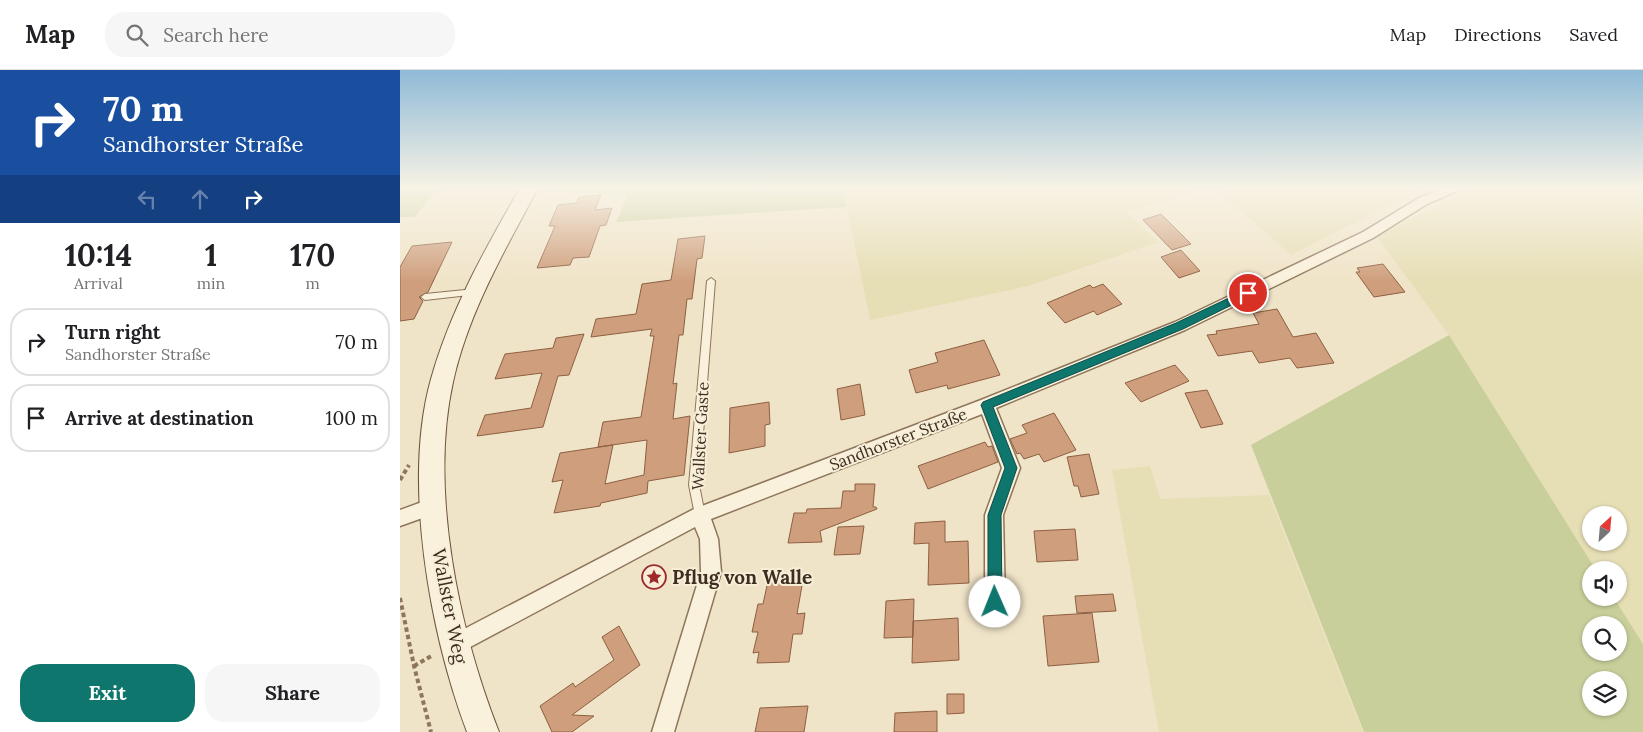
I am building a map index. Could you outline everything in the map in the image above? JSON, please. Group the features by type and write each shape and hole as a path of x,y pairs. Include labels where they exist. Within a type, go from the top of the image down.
{"street":[{"name":"Wallster Weg","path":"482,732 454,645 432,506 432,462 436,409 447,364 461,325 476,292 513,219"},
{"name":"Sandhorster Straße","path":"454,645 700,515 987,405 1180,326 1368,235 1394,219"},
{"path":"987,405 1011,468 994,515 995,602"},
{"path":"400,518 432,506"},
{"name":"Wallster Gaste","path":"663,732 711,572 709,540 700,515"}],"lane":[{"name":"Wallster Gaste","path":"700,515 694,485 711,281"},
{"path":"425,297 476,292"}],"path":[{"path":"400,598 414,666 432,732"}],"shaded area":[{"path":"849,219 1134,219 1159,242 1028,286 870,320"},
{"path":"1250,219 1363,219 1291,255"},
{"path":"1412,219 1643,219 1643,644 1619,606 1627,606 1627,561 1590,561 1584,551 1628,551 1628,506 1582,506 1582,548 1449,335 1377,237"},
{"path":"1150,466 1160,499 1269,495 1363,732 1159,732 1112,470"}],"green space":[{"path":"617,219 664,219 616,222"},
{"path":"1449,335 1582,548 1582,551 1584,551 1590,561 1582,561 1582,606 1619,606 1625,616 1582,616 1582,661 1627,661 1627,619 1643,644 1643,732 1364,732 1251,445"}],"building":[{"path":"552,219 608,219 606,225 600,226 589,257 573,258 570,265 537,268 555,226 549,226"},
{"path":"1166,219 1191,244 1172,250 1143,220"},
{"path":"705,236 702,258 697,259 692,299 687,299 683,335 679,335 673,384 677,383 673,419 690,416 684,475 648,481 647,493 601,503 600,506 554,513 563,480 552,482 560,453 613,445 605,484 644,475 647,440 598,447 603,422 641,417 654,336 650,336 652,329 591,337 596,319 636,314 642,284 671,280 678,239"},
{"path":"452,242 428,292 419,297 423,301 414,319 400,321 400,267 412,246"},
{"path":"1181,250 1200,271 1179,278 1161,257"},
{"path":"1383,264 1405,292 1374,297 1356,272 1360,272 1357,268"},
{"path":"1103,284 1122,304 1097,315 1094,311 1065,323 1047,303 1090,285 1093,288"},
{"path":"1277,309 1293,337 1316,333 1334,363 1297,368 1290,358 1259,363 1252,351 1218,356 1207,335 1217,334 1216,331 1259,324 1253,313"},
{"path":"584,334 569,375 558,376 543,427 477,436 485,415 531,408 542,373 495,379 505,354 553,348 556,338"},
{"path":"984,340 1000,375 948,389 947,385 916,393 909,370 938,362 935,353"},
{"path":"1175,365 1189,381 1141,402 1125,383"},
{"path":"860,384 865,415 841,420 837,389"},
{"path":"1207,390 1223,424 1201,428 1185,393"},
{"path":"769,402 770,424 765,425 765,446 729,453 730,408"},
{"path":"1054,413 1076,450 1044,462 1039,454 1024,459 1020,453 1017,454 1010,439 1027,433 1022,425"},
{"path":"985,442 988,447 992,446 998,462 928,489 918,466"},
{"path":"1089,454 1099,494 1081,497 1078,486 1074,486 1067,457"},
{"path":"855,484 875,484 873,507 877,509 820,531 822,542 788,543 794,513 806,513 807,509 841,508 843,491 855,491"},
{"path":"945,521 945,542 968,541 969,583 928,585 929,543 914,544 915,523"},
{"path":"864,526 860,554 834,555 838,527"},
{"path":"1075,529 1078,560 1037,562 1034,531"},
{"path":"803,580 797,614 805,613 802,634 793,634 789,662 757,663 759,652 753,653 758,632 752,632 758,604 763,604 768,581"},
{"path":"1113,594 1116,611 1077,613 1075,596"},
{"path":"914,599 913,637 884,638 886,601"},
{"path":"1092,613 1099,662 1048,666 1043,616"},
{"path":"958,618 959,660 912,663 913,621"},
{"path":"619,626 640,665 572,715 594,716 572,732 552,732 540,706 573,683 575,687 614,660 602,637"},
{"path":"947,694 964,694 964,713 947,714"},
{"path":"808,706 804,732 755,732 760,708"},
{"path":"937,711 937,732 894,732 895,713"}],"place":[{"name":"Pflug von Walle","path":"654,577"}],"route":[{"path":"995,602 994,515 1011,468 987,405 1180,326 1248,293"}]}
